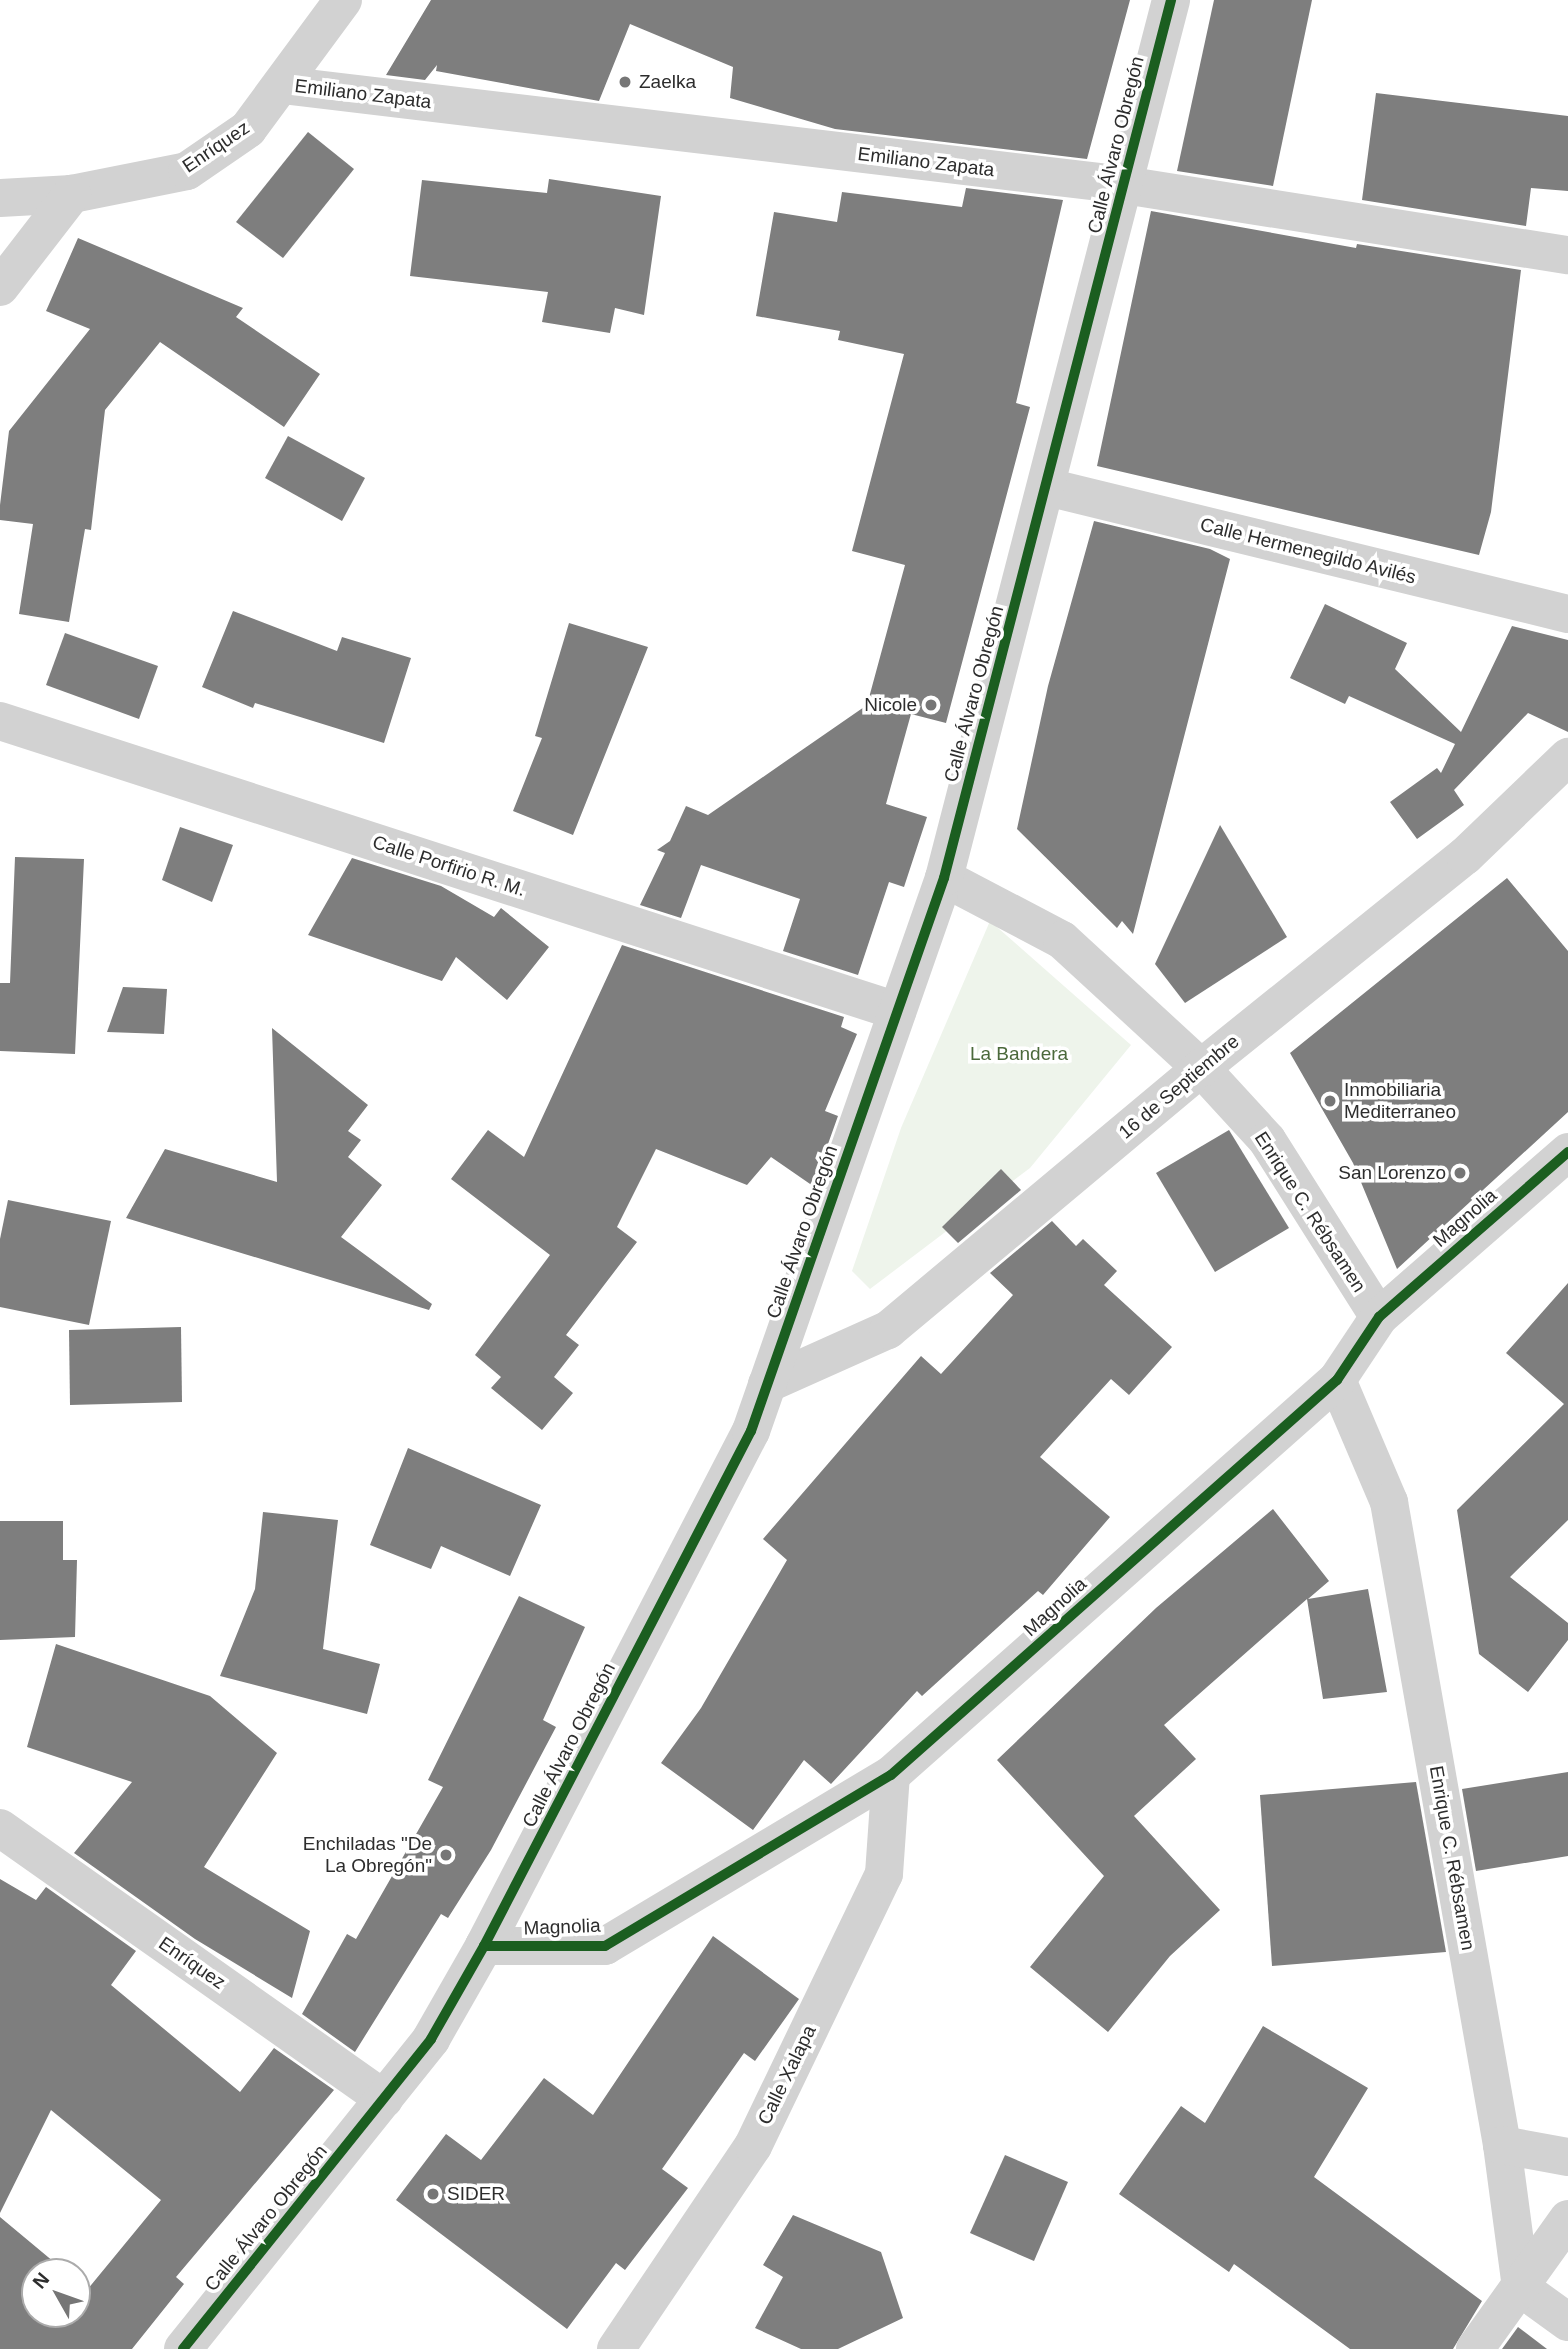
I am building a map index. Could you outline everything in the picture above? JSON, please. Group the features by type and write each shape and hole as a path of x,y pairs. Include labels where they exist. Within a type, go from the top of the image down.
{"street":[{"name":"Enríquez","path":"0,198 72,194 187,171 248,129 343,0"},
{"name":"Calle Álvaro Obregón","path":"183,2349 431,2039 484,1946 751,1431 944,878 1171,0"},
{"name":"Emiliano Zapata","path":"282,85 1124,186 1568,256"},
{"path":"0,287 72,194"},
{"name":"Calle Hermenegildo Avilés","path":"1047,487 1568,614"},
{"name":"Calle Porfirio R. M.","path":"0,721 897,1011"},
{"name":"16 de Septiembre","path":"767,1384 888,1330 1201,1068 1465,856 1568,757"},
{"name":"Enrique C. Rébsamen","path":"944,878 1062,940 1201,1068 1267,1140 1379,1317"},
{"name":"Magnolia","path":"484,1946 605,1946 891,1775 1337,1380 1379,1317 1568,1152"},
{"name":"Enrique C. Rébsamen","path":"1337,1380 1389,1502 1502,2146 1521,2288"},
{"name":"Calle Xalapa","path":"616,2349 753,2146 884,1874 891,1775"},
{"name":"Enríquez","path":"0,1828 384,2099"},
{"path":"1502,2146 1568,2157"},
{"path":"1475,2349 1568,2219"},
{"path":"1521,2288 1568,2322"}],"green space":[{"name":"La Bandera","path":"990,921 1131,1045 1030,1168 870,1289 852,1271 901,1128"}],"building":[{"path":"431,0 1130,0 1087,159 835,129 730,98 733,67 630,24 599,101 436,71 437,65 425,80 386,75"},
{"path":"1214,0 1312,0 1273,186 1177,171"},
{"path":"1376,93 1568,116 1568,191 1531,188 1526,226 1362,200"},
{"path":"308,132 354,169 283,258 236,222"},
{"path":"549,179 661,196 644,315 615,308 610,333 542,322 548,292 410,276 422,180 547,193"},
{"path":"966,188 1063,200 1016,403 1030,407 946,723 911,714 886,804 927,817 904,887 889,882 858,975 783,951 800,899 701,865 681,918 640,905 665,853 657,850 670,841 686,806 708,815 867,705 905,565 852,551 904,354 838,340 840,331 756,316 774,212 837,222 842,192 962,207"},
{"path":"1151,211 1356,248 1357,244 1521,270 1491,512 1479,555 1097,466"},
{"path":"78,238 243,308 236,317 320,374 284,427 160,342 105,410 91,530 85,529 69,622 19,614 33,524 0,520 0,505 9,431 90,329 46,311"},
{"path":"288,436 365,478 342,521 265,478"},
{"path":"1094,521 1210,549 1230,559 1133,934 1122,921 1117,928 1017,829 1048,686"},
{"path":"1325,604 1407,643 1395,669 1461,732 1512,626 1568,640 1568,732 1528,713 1454,790 1464,805 1417,839 1390,802 1437,768 1441,773 1455,744 1349,696 1345,704 1290,678"},
{"path":"233,611 337,651 342,637 411,658 384,743 255,703 253,708 202,687"},
{"path":"569,623 648,647 573,835 513,811 542,738 535,736"},
{"path":"65,633 158,666 139,719 46,685"},
{"path":"1220,825 1287,937 1185,1003 1155,964"},
{"path":"180,827 233,845 212,902 162,880"},
{"path":"15,857 84,859 75,1054 0,1051 0,983 10,983"},
{"path":"352,858 441,886 494,917 501,908 549,947 507,1000 456,957 442,981 308,935"},
{"path":"1507,878 1568,951 1568,1112 1397,1269 1353,1163 1290,1053"},
{"path":"622,945 844,1017 841,1027 857,1034 825,1111 838,1116 813,1186 771,1157 747,1185 656,1149 617,1227 637,1242 566,1335 579,1345 554,1377 573,1393 542,1430 491,1388 501,1377 475,1355 550,1255 451,1179 488,1130 524,1157"},
{"path":"123,987 167,989 164,1034 107,1032"},
{"path":"272,1028 368,1105 348,1131 361,1140 348,1157 382,1185 341,1237 432,1304 429,1310 126,1218 165,1149 277,1182"},
{"path":"1229,1130 1289,1228 1215,1272 1156,1173"},
{"path":"1001,1169 1021,1190 958,1243 942,1227"},
{"path":"8,1200 111,1221 89,1325 0,1307 0,1239"},
{"path":"1052,1221 1076,1246 1083,1239 1117,1271 1104,1285 1172,1347 1129,1395 1111,1379 1040,1457 1110,1517 1043,1595 1038,1591 922,1696 917,1691 831,1784 804,1760 753,1830 661,1763 701,1708 787,1560 763,1539 921,1356 941,1374 1013,1295 990,1273"},
{"path":"1568,1283 1568,1520 1510,1577 1568,1623 1568,1640 1528,1692 1479,1654 1457,1510 1564,1404 1506,1353"},
{"path":"181,1327 182,1402 70,1405 69,1330"},
{"path":"408,1448 541,1505 510,1576 441,1546 431,1569 370,1545"},
{"path":"1273,1509 1329,1581 1308,1599 1368,1589 1387,1692 1323,1699 1307,1599 1164,1725 1196,1759 1134,1816 1220,1910 1170,1956 1108,2032 1030,1967 1104,1876 997,1760 1156,1608"},
{"path":"263,1512 338,1520 323,1649 380,1664 367,1714 220,1676 255,1589"},
{"path":"0,1521 63,1521 63,1560 77,1560 75,1637 0,1640"},
{"path":"519,1596 585,1627 543,1720 556,1727 491,1850 448,1918 441,1914 355,2052 302,2014 347,1934 356,1939 443,1787 428,1780"},
{"path":"56,1644 210,1696 277,1753 204,1867 310,1931 292,1998 195,1939 74,1853 132,1782 27,1747"},
{"path":"1568,1772 1568,1856 1476,1871 1462,1789"},
{"path":"1416,1782 1446,1952 1272,1966 1260,1795"},
{"path":"0,1879 36,1900 46,1887 136,1951 111,1985 240,2092 274,2048 334,2090 176,2277 184,2284 132,2349 0,2349 0,2217 49,2258 21,2258 21,2328 91,2328 91,2285 161,2200 51,2110 0,2213"},
{"path":"713,1936 799,1999 755,2061 744,2053 662,2169 688,2188 625,2270 616,2263 567,2329 396,2200 446,2134 481,2160 544,2078 593,2115"},
{"path":"1263,2026 1368,2088 1314,2177 1482,2301 1453,2349 1350,2349 1234,2264 1229,2272 1119,2194 1181,2106 1205,2123"},
{"path":"1005,2155 1068,2182 1034,2261 970,2233"},
{"path":"793,2215 881,2252 903,2318 838,2349 801,2349 755,2328 783,2277 763,2265"},
{"path":"1518,2327 1547,2349 1502,2349"}],"cycle path":[{"path":"183,2349 431,2039 484,1946 751,1431 944,878 1171,0"},
{"path":"484,1946 605,1946 891,1775 1337,1380 1379,1317 1568,1152"}],"place":[{"name":"Zaelka","path":"625,82"},
{"name":"Nicole","path":"931,705"},
{"name":"Inmobiliaria Mediterraneo","path":"1330,1101"},
{"name":"San Lorenzo","path":"1460,1173"},
{"name":"Enchiladas \"De La Obregón\"","path":"446,1855"},
{"name":"SIDER","path":"433,2194"}]}
